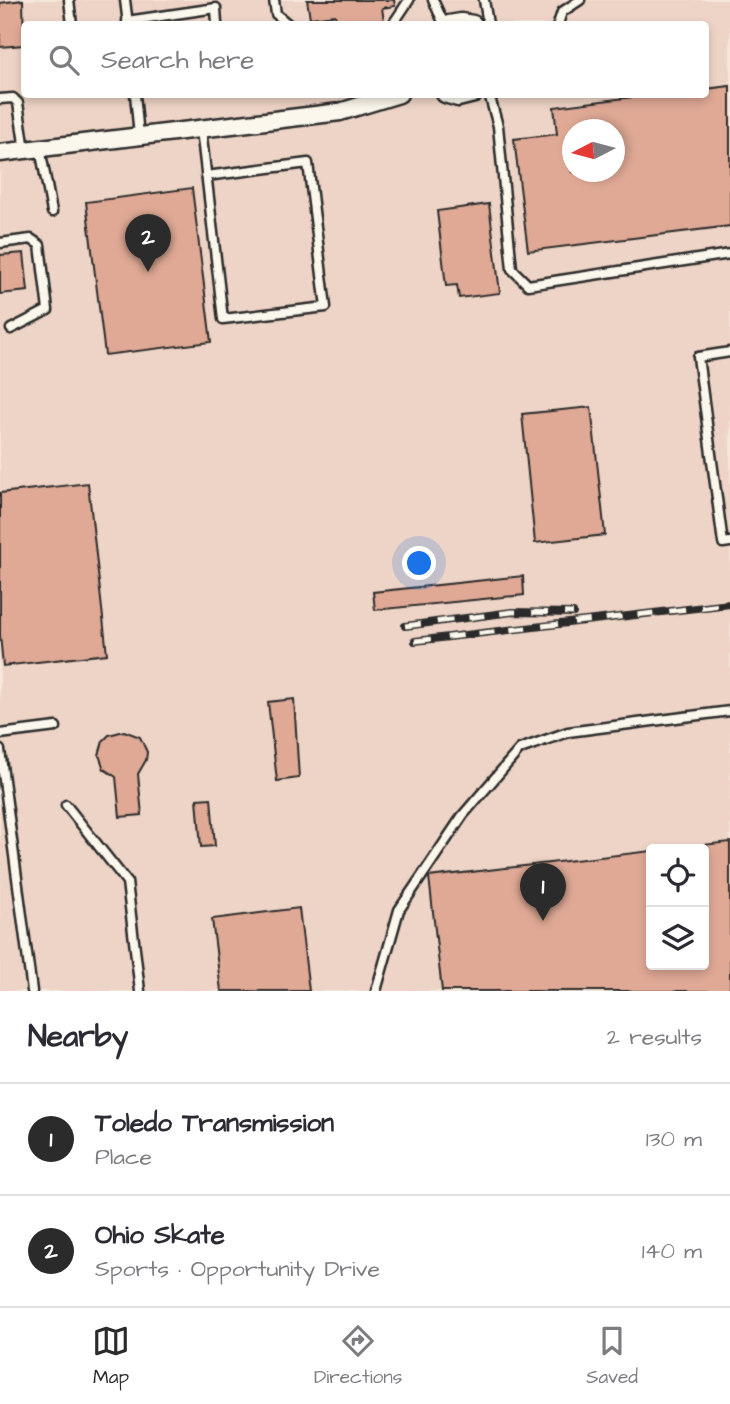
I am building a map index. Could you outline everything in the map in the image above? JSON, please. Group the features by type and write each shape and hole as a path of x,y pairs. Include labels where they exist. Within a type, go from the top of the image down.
{"street":[{"path":"0,153 340,111 385,98"}],"lane":[{"path":"69,0 72,21"},
{"path":"125,0 127,21"},
{"path":"274,0 276,14 284,21"},
{"path":"395,21 409,0"},
{"path":"433,0 443,21"},
{"path":"485,0 488,21"},
{"path":"559,21 562,12 580,0"},
{"path":"139,21 216,8 217,21"},
{"path":"0,99 13,98 18,103 52,212"},
{"path":"135,98 139,136"},
{"path":"490,98 498,126 512,269 528,285 730,254"},
{"path":"201,129 206,176 223,320 326,307 308,163 206,176"},
{"path":"0,243 31,239 40,245 42,258 48,310 11,329"},
{"path":"730,352 698,356 723,543 730,542"},
{"path":"376,991 399,910 463,815 520,749 568,732 730,711"},
{"path":"0,734 56,727"},
{"path":"0,750 32,991"},
{"path":"66,805 127,882 139,991"}],"shaded area":[{"path":"0,0 730,0 730,991 0,991"}],"building":[{"path":"23,0 21,45 0,47 0,3"},
{"path":"307,0 394,0 395,6 382,8 384,21 336,21 335,15 310,18"},
{"path":"730,86 730,226 528,251 514,139 557,134 554,107 625,98 709,98 709,89"},
{"path":"192,188 211,342 105,355 86,202"},
{"path":"489,204 500,293 459,298 457,285 446,286 437,211"},
{"path":"24,253 28,291 0,294 0,255"},
{"path":"591,407 605,535 535,543 522,414"},
{"path":"88,483 107,654 3,666 0,635 0,493"},
{"path":"523,576 524,595 375,610 373,592"},
{"path":"294,699 299,778 277,781 268,702"},
{"path":"124,731 140,737 147,752 146,760 138,774 142,815 120,817 116,777 104,769 99,755 103,741 109,735"},
{"path":"211,798 215,846 201,847 197,799"},
{"path":"730,842 730,991 442,991 429,877 646,852 646,970 709,970 709,844"},
{"path":"299,908 309,991 221,991 212,919"}],"railway":[{"path":"415,641 730,604"},
{"path":"405,626 512,612 573,613"}],"place":[{"name":"Ohio Skate","path":"148,272"},
{"name":"Toledo Transmission","path":"543,921"}]}
